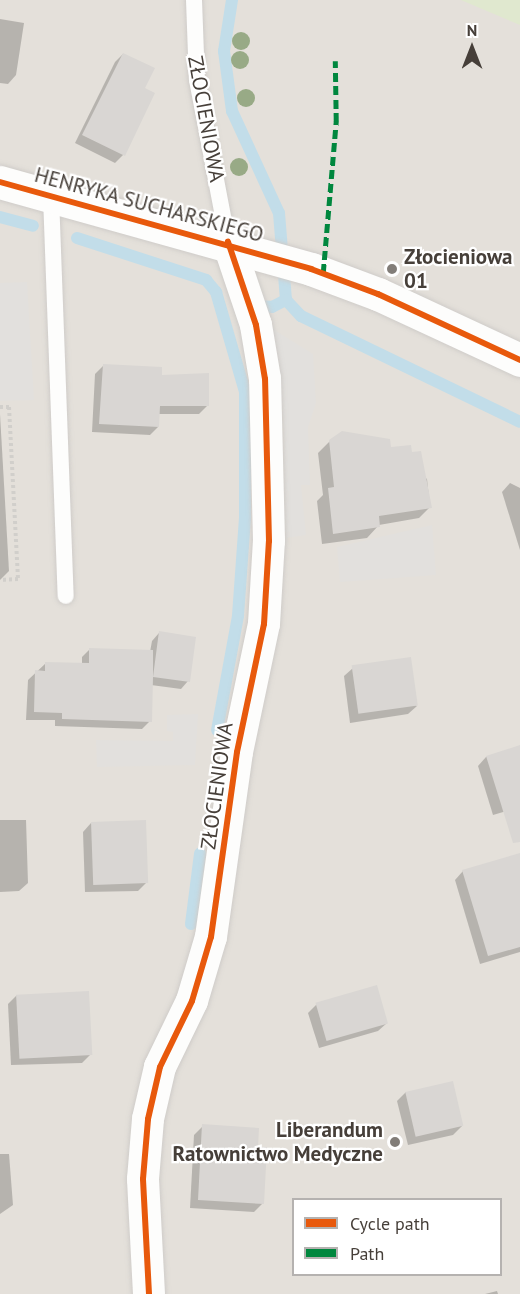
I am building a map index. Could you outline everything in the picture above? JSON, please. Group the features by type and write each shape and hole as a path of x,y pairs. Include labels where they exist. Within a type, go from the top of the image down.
{"street":[{"name":"HENRYKA SUCHARSKIEGO","path":"0,182 259,251 378,294 520,360"},
{"name":"ZŁOCIENIOWA","path":"149,1294 143,1179 148,1119 160,1067 197,987 215,919 237,752 262,634 267,570 265,379 256,325 228,242"}],"lane":[{"name":"ZŁOCIENIOWA","path":"194,0 193,44 198,80 228,242"},
{"path":"51,195 66,596"}],"path":[{"path":"0,407 9,407 18,579 0,580"}],"shaded area":[{"path":"0,0 520,0 520,1294 0,1294"},
{"path":"27,282 34,400 0,401 0,283"},
{"path":"271,328 313,354 316,403 308,427 310,485 301,485 306,535 286,538 284,421"},
{"path":"432,525 436,575 340,582 337,547"},
{"path":"198,714 195,765 97,767 96,740 173,741 173,732 167,731 167,715"}],"green space":[{"path":"461,0 520,0 520,25"}],"building":[{"path":"123,53 155,68 145,88 155,93 125,156 82,135"},
{"path":"103,364 162,367 162,375 209,373 209,406 160,406 159,427 99,424"},
{"path":"342,431 390,439 391,447 411,445 412,452 421,451 432,508 379,516 380,527 333,534 328,488 334,487 329,440"},
{"path":"159,631 196,637 190,682 153,677"},
{"path":"89,648 153,650 152,722 62,719 62,713 34,712 35,670 45,671 45,662 89,663"},
{"path":"411,657 418,706 358,714 352,665"},
{"path":"520,745 520,842 513,843 486,756"},
{"path":"146,820 148,883 93,885 91,822"},
{"path":"520,853 520,947 488,956 462,870"},
{"path":"377,985 388,1023 327,1041 315,1003"},
{"path":"89,991 92,1055 19,1059 16,995"},
{"path":"453,1081 463,1126 416,1137 405,1092"},
{"path":"202,1124 259,1128 258,1147 267,1147 264,1204 198,1200"}],"waterway":[{"path":"232,0 224,51 232,111 279,213 286,300 301,316 520,422"},
{"path":"0,217 33,226"},
{"path":"77,238 206,280 216,292 245,392 245,518 238,616 217,730"},
{"path":"261,306 272,307 286,300"},
{"path":"191,924 200,854"}],"marked path":[{"path":"323,273 336,122 335,61"}],"cycle path":[{"path":"0,182 311,269 378,294 520,360"},
{"path":"149,1294 143,1179 148,1119 160,1067 192,1001 211,937 237,752 264,624 269,541 265,379 256,325 228,242"}],"place":[{"name":"Złocieniowa 01","path":"392,269"},
{"name":"Liberandum Ratownictwo Medyczne","path":"395,1142"}]}
